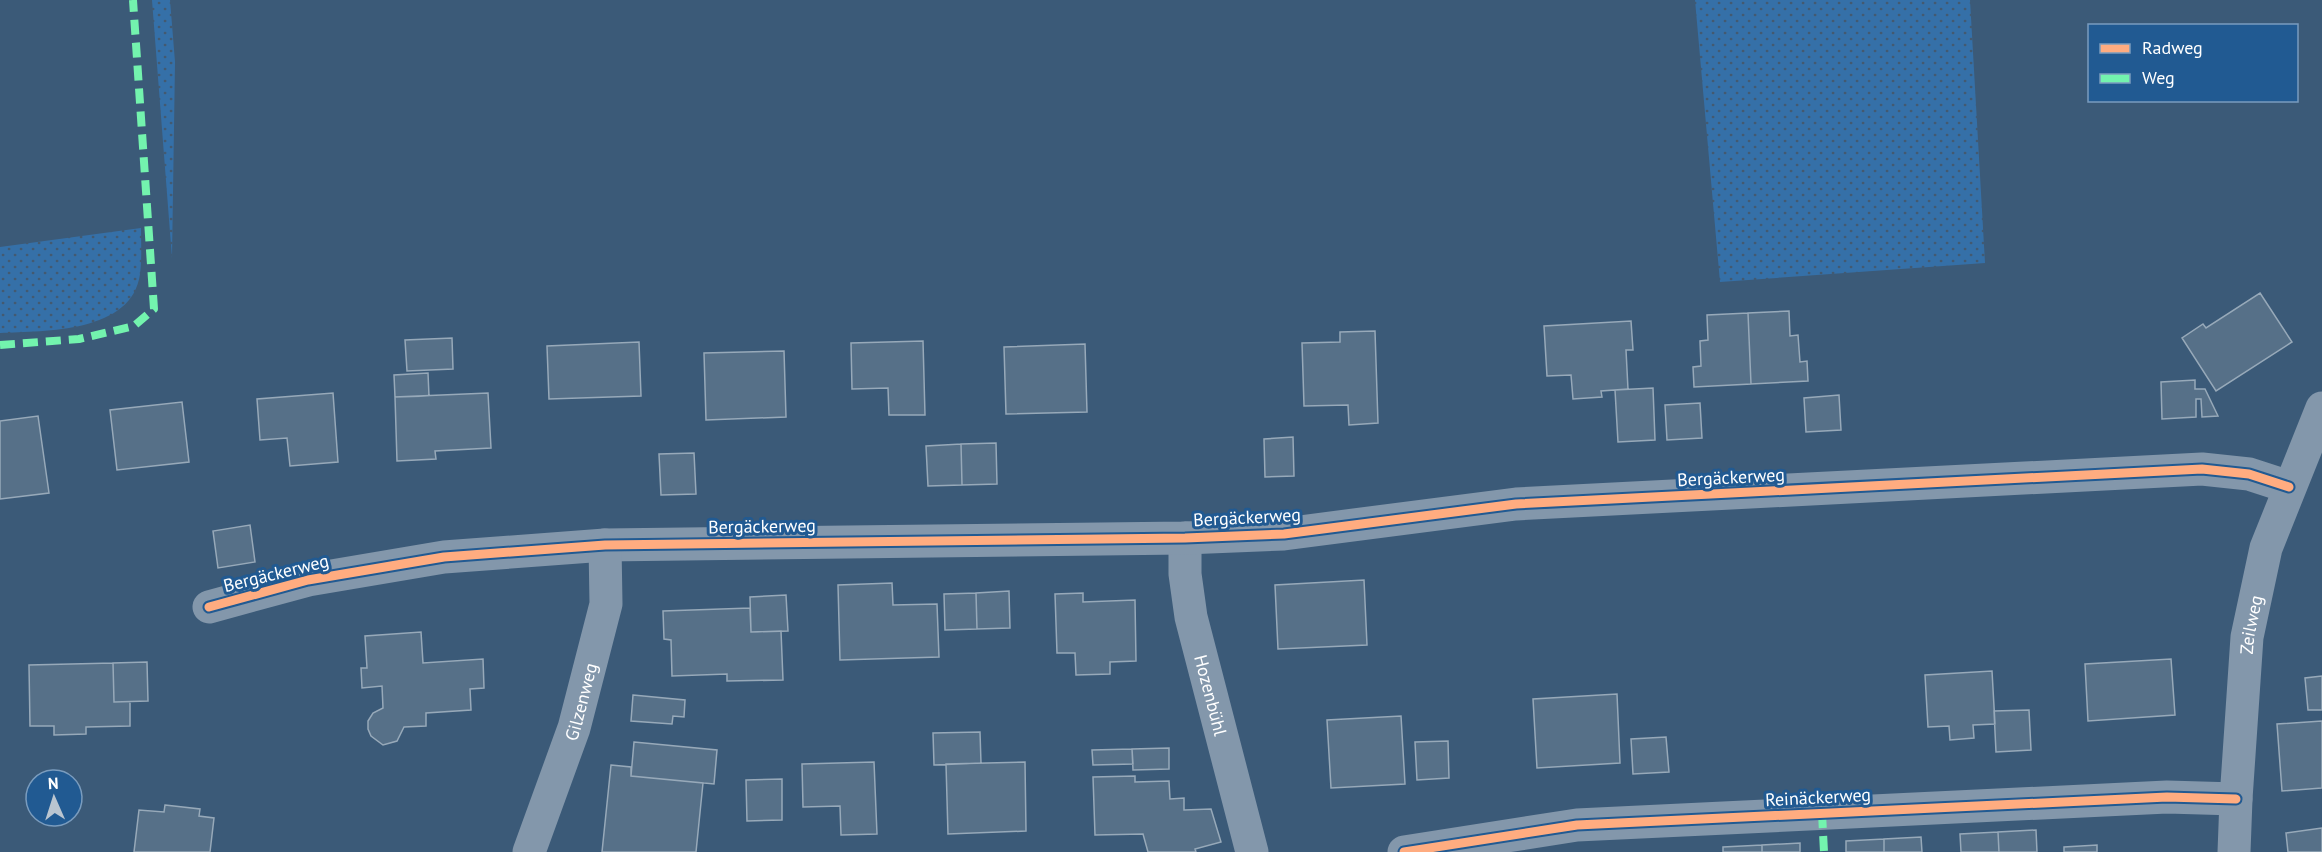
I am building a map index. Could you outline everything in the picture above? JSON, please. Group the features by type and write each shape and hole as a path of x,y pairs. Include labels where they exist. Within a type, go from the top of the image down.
{"street":[{"name":"Zeilweg","path":"2234,852 2247,637 2266,548 2322,408"},
{"name":"Bergäckerweg","path":"209,607 308,580 444,557 606,545 1185,538 1284,534 1516,504 2202,469 2249,474 2289,487"},
{"name":"Hozenbühl","path":"1185,538 1185,574 1191,618 1252,852"},
{"name":"Gilzenweg","path":"530,852 574,728 606,604 606,545"},
{"name":"Reinäckerweg","path":"1404,852 1577,825 2167,798 2236,799"}],"shaded area":[{"path":"152,0 170,0 175,62 172,258"},
{"path":"1695,0 1970,0 1985,263 1720,282"},
{"path":"141,228 140,274 134,293 121,308 104,318 84,325 62,329 0,333 0,247"}],"building":[{"path":"2260,293 2292,342 2216,391 2182,338 2203,324 2206,328"},
{"path":"1789,311 1790,336 1798,335 1800,362 1807,361 1808,381 1751,384 1748,313"},
{"path":"1748,313 1751,384 1694,387 1693,367 1701,366 1700,341 1708,340 1707,315"},
{"path":"1631,321 1633,350 1626,350 1628,389 1601,391 1602,397 1573,399 1571,375 1547,376 1544,326"},
{"path":"1375,331 1378,423 1349,425 1348,405 1304,406 1302,343 1340,342 1340,332"},
{"path":"452,338 453,369 407,371 405,340"},
{"path":"923,341 925,415 889,415 888,388 852,389 851,343"},
{"path":"639,342 641,396 549,399 547,346"},
{"path":"1085,344 1087,412 1006,414 1004,347"},
{"path":"784,351 786,417 706,420 704,353"},
{"path":"428,373 429,396 395,397 394,375"},
{"path":"2195,380 2195,389 2205,389 2218,416 2202,417 2201,399 2196,399 2196,417 2162,419 2161,382"},
{"path":"1653,388 1655,440 1618,442 1615,390"},
{"path":"333,393 338,462 290,466 287,438 260,440 257,399"},
{"path":"488,393 491,448 435,451 436,459 397,461 395,397"},
{"path":"1839,395 1841,430 1806,432 1804,398"},
{"path":"182,402 189,462 117,470 110,410"},
{"path":"1700,403 1702,438 1667,440 1665,405"},
{"path":"38,416 49,493 0,499 0,421"},
{"path":"1293,437 1294,476 1265,477 1264,439"},
{"path":"996,443 997,484 962,485 961,444"},
{"path":"961,444 962,485 928,486 926,446"},
{"path":"694,453 696,494 661,495 659,454"},
{"path":"250,525 255,562 218,568 213,531"},
{"path":"1364,580 1367,645 1278,649 1275,585"},
{"path":"892,583 893,605 937,604 939,657 840,660 838,585"},
{"path":"1009,591 1010,628 977,629 976,593"},
{"path":"976,593 977,629 945,630 944,594"},
{"path":"1083,593 1083,602 1135,600 1136,661 1110,662 1110,674 1076,675 1075,653 1057,653 1055,594"},
{"path":"786,595 788,631 751,632 750,597"},
{"path":"750,608 751,632 781,631 783,680 727,681 727,674 672,676 671,640 664,639 663,611"},
{"path":"421,632 423,663 483,659 484,688 470,689 471,710 426,713 426,726 404,727 397,741 383,745 371,736 368,729 368,721 373,713 383,708 382,686 362,688 361,668 367,668 365,636"},
{"path":"2171,659 2175,715 2088,721 2085,664"},
{"path":"147,662 148,701 114,702 113,663"},
{"path":"113,663 114,702 130,702 130,726 86,727 86,734 54,735 54,726 30,726 29,665"},
{"path":"1992,671 1995,724 1973,725 1974,738 1950,740 1949,726 1928,727 1925,675"},
{"path":"2322,676 2322,710 2308,710 2305,678"},
{"path":"1617,694 1620,763 1537,768 1533,699"},
{"path":"633,695 685,700 684,717 673,716 672,724 631,721"},
{"path":"2029,710 2031,750 1996,752 1994,711"},
{"path":"1401,716 1405,784 1331,788 1327,720"},
{"path":"2322,721 2322,788 2282,791 2277,724"},
{"path":"980,732 981,763 934,765 933,733"},
{"path":"1666,737 1669,772 1633,774 1631,739"},
{"path":"1448,741 1449,778 1417,780 1415,742"},
{"path":"634,742 717,750 714,784 631,776"},
{"path":"1169,748 1169,769 1133,770 1132,749"},
{"path":"1132,749 1133,764 1093,765 1092,750"},
{"path":"874,762 877,834 841,835 840,806 803,807 802,764"},
{"path":"1025,762 1026,831 948,834 946,764"},
{"path":"611,765 631,767 631,776 703,783 696,852 602,852"},
{"path":"1135,776 1135,782 1169,781 1170,799 1184,798 1184,810 1211,809 1221,842 1195,849 1196,852 1148,852 1143,834 1095,835 1093,777"},
{"path":"782,779 782,820 747,821 746,780"},
{"path":"165,805 200,809 199,816 214,818 210,852 134,852 139,810 164,812"},
{"path":"2322,828 2322,852 2288,852 2286,833"},
{"path":"2036,830 2037,852 1999,852 1998,832"},
{"path":"1998,832 1999,852 1961,852 1960,834"},
{"path":"1921,837 1922,852 1884,852 1884,839"},
{"path":"1884,839 1884,852 1846,852 1846,841"},
{"path":"1800,843 1800,852 1762,852 1762,845"},
{"path":"1762,845 1762,852 1723,852 1723,847"},
{"path":"2097,845 2097,852 2064,852 2064,847"}],"marked path":[{"path":"0,345 79,339 134,326 154,309 133,0"},
{"path":"1822,813 1824,852"}],"cycle path":[{"path":"209,607 308,580 444,557 605,545 1185,538 1284,534 1516,504 2202,469 2249,474 2289,487"},
{"path":"1404,852 1577,825 2167,797 2236,799"}]}
